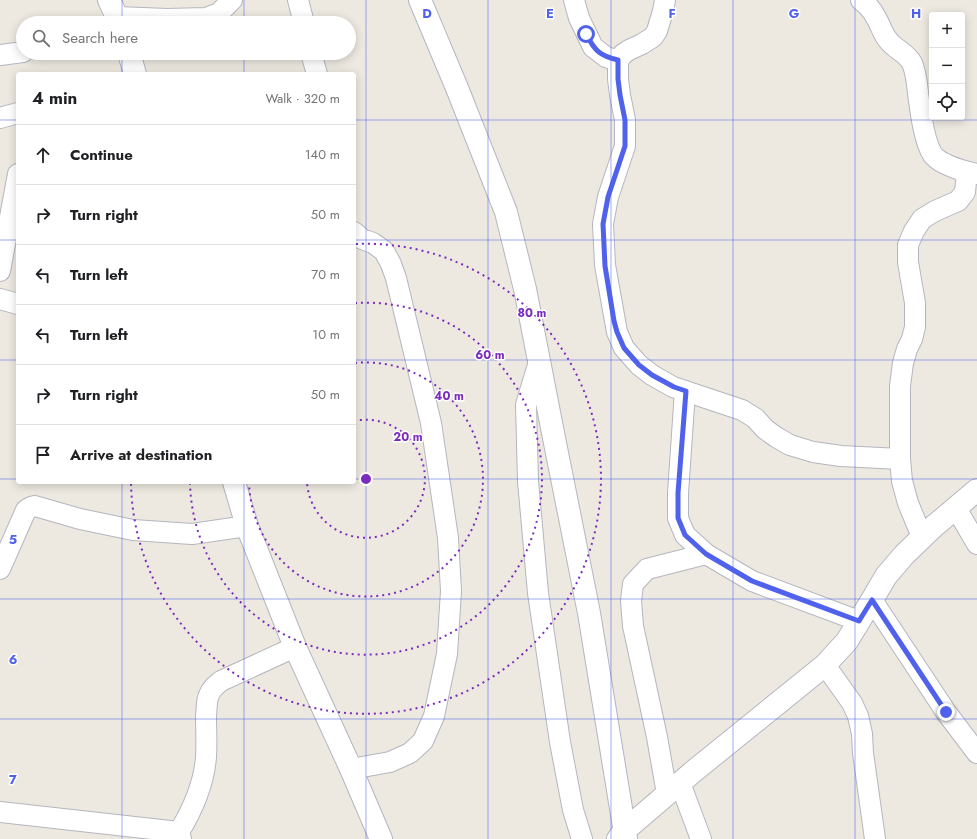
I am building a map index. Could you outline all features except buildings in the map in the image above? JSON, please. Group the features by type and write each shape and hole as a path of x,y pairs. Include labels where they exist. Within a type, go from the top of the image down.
{"street":[{"path":"212,16 220,13 232,0"},
{"path":"298,0 302,16"},
{"path":"420,0 457,88 506,212 525,289 589,613 623,836"},
{"path":"574,0 579,18 593,48 606,57 618,60"},
{"path":"665,0 657,31 653,37 629,50 618,60 618,79 625,120 625,146 608,197 603,224 605,266 614,321 624,348 639,365 652,375 674,387 742,410 755,418 776,437 790,445 813,452 841,456 900,458"},
{"path":"861,0 875,15 888,40 893,46 903,52 912,62 916,77 924,129 929,147 934,156 944,163 960,170 972,173 965,192 958,201 935,211 922,219 914,231 908,245 908,262 915,304 915,327 903,363 900,386 900,458 902,481 908,503 922,537"},
{"path":"115,13 137,16"},
{"path":"0,55 16,53"},
{"path":"131,60 134,72"},
{"path":"313,60 316,72"},
{"path":"0,118 16,114"},
{"path":"0,271 16,185"},
{"path":"351,769 390,762 410,753 423,741 434,716 447,654 451,591 448,538 431,424 396,278 384,251 374,243 356,236"},
{"path":"0,299 16,303"},
{"path":"539,362 526,405 528,481 538,593 560,742 573,810 582,839"},
{"path":"686,391 678,493 678,518 685,535 706,554 752,581 859,621"},
{"path":"235,484 247,526 294,647 351,769 381,839"},
{"path":"623,836 674,789 825,664 847,641 886,576 904,554 977,490"},
{"path":"0,570 5,545 26,510 34,506 80,519 132,530 192,534 247,526"},
{"path":"956,508 977,544"},
{"path":"701,839 674,789 656,737 632,626 631,601 633,584 647,569 706,554"},
{"path":"872,600 946,712 977,753"},
{"path":"0,812 180,836 194,804 200,785 206,757 208,695 212,688 221,681 294,647"},
{"path":"825,664 852,703 858,716 862,734 864,761 875,839"}],"route":[{"path":"586,34 593,48 606,57 618,60 618,79 625,120 625,146 608,197 603,224 605,266 617,332 624,348 639,365 652,375 674,387 686,391 678,493 678,518 685,535 706,554 752,581 859,621 872,600 946,712"}]}
